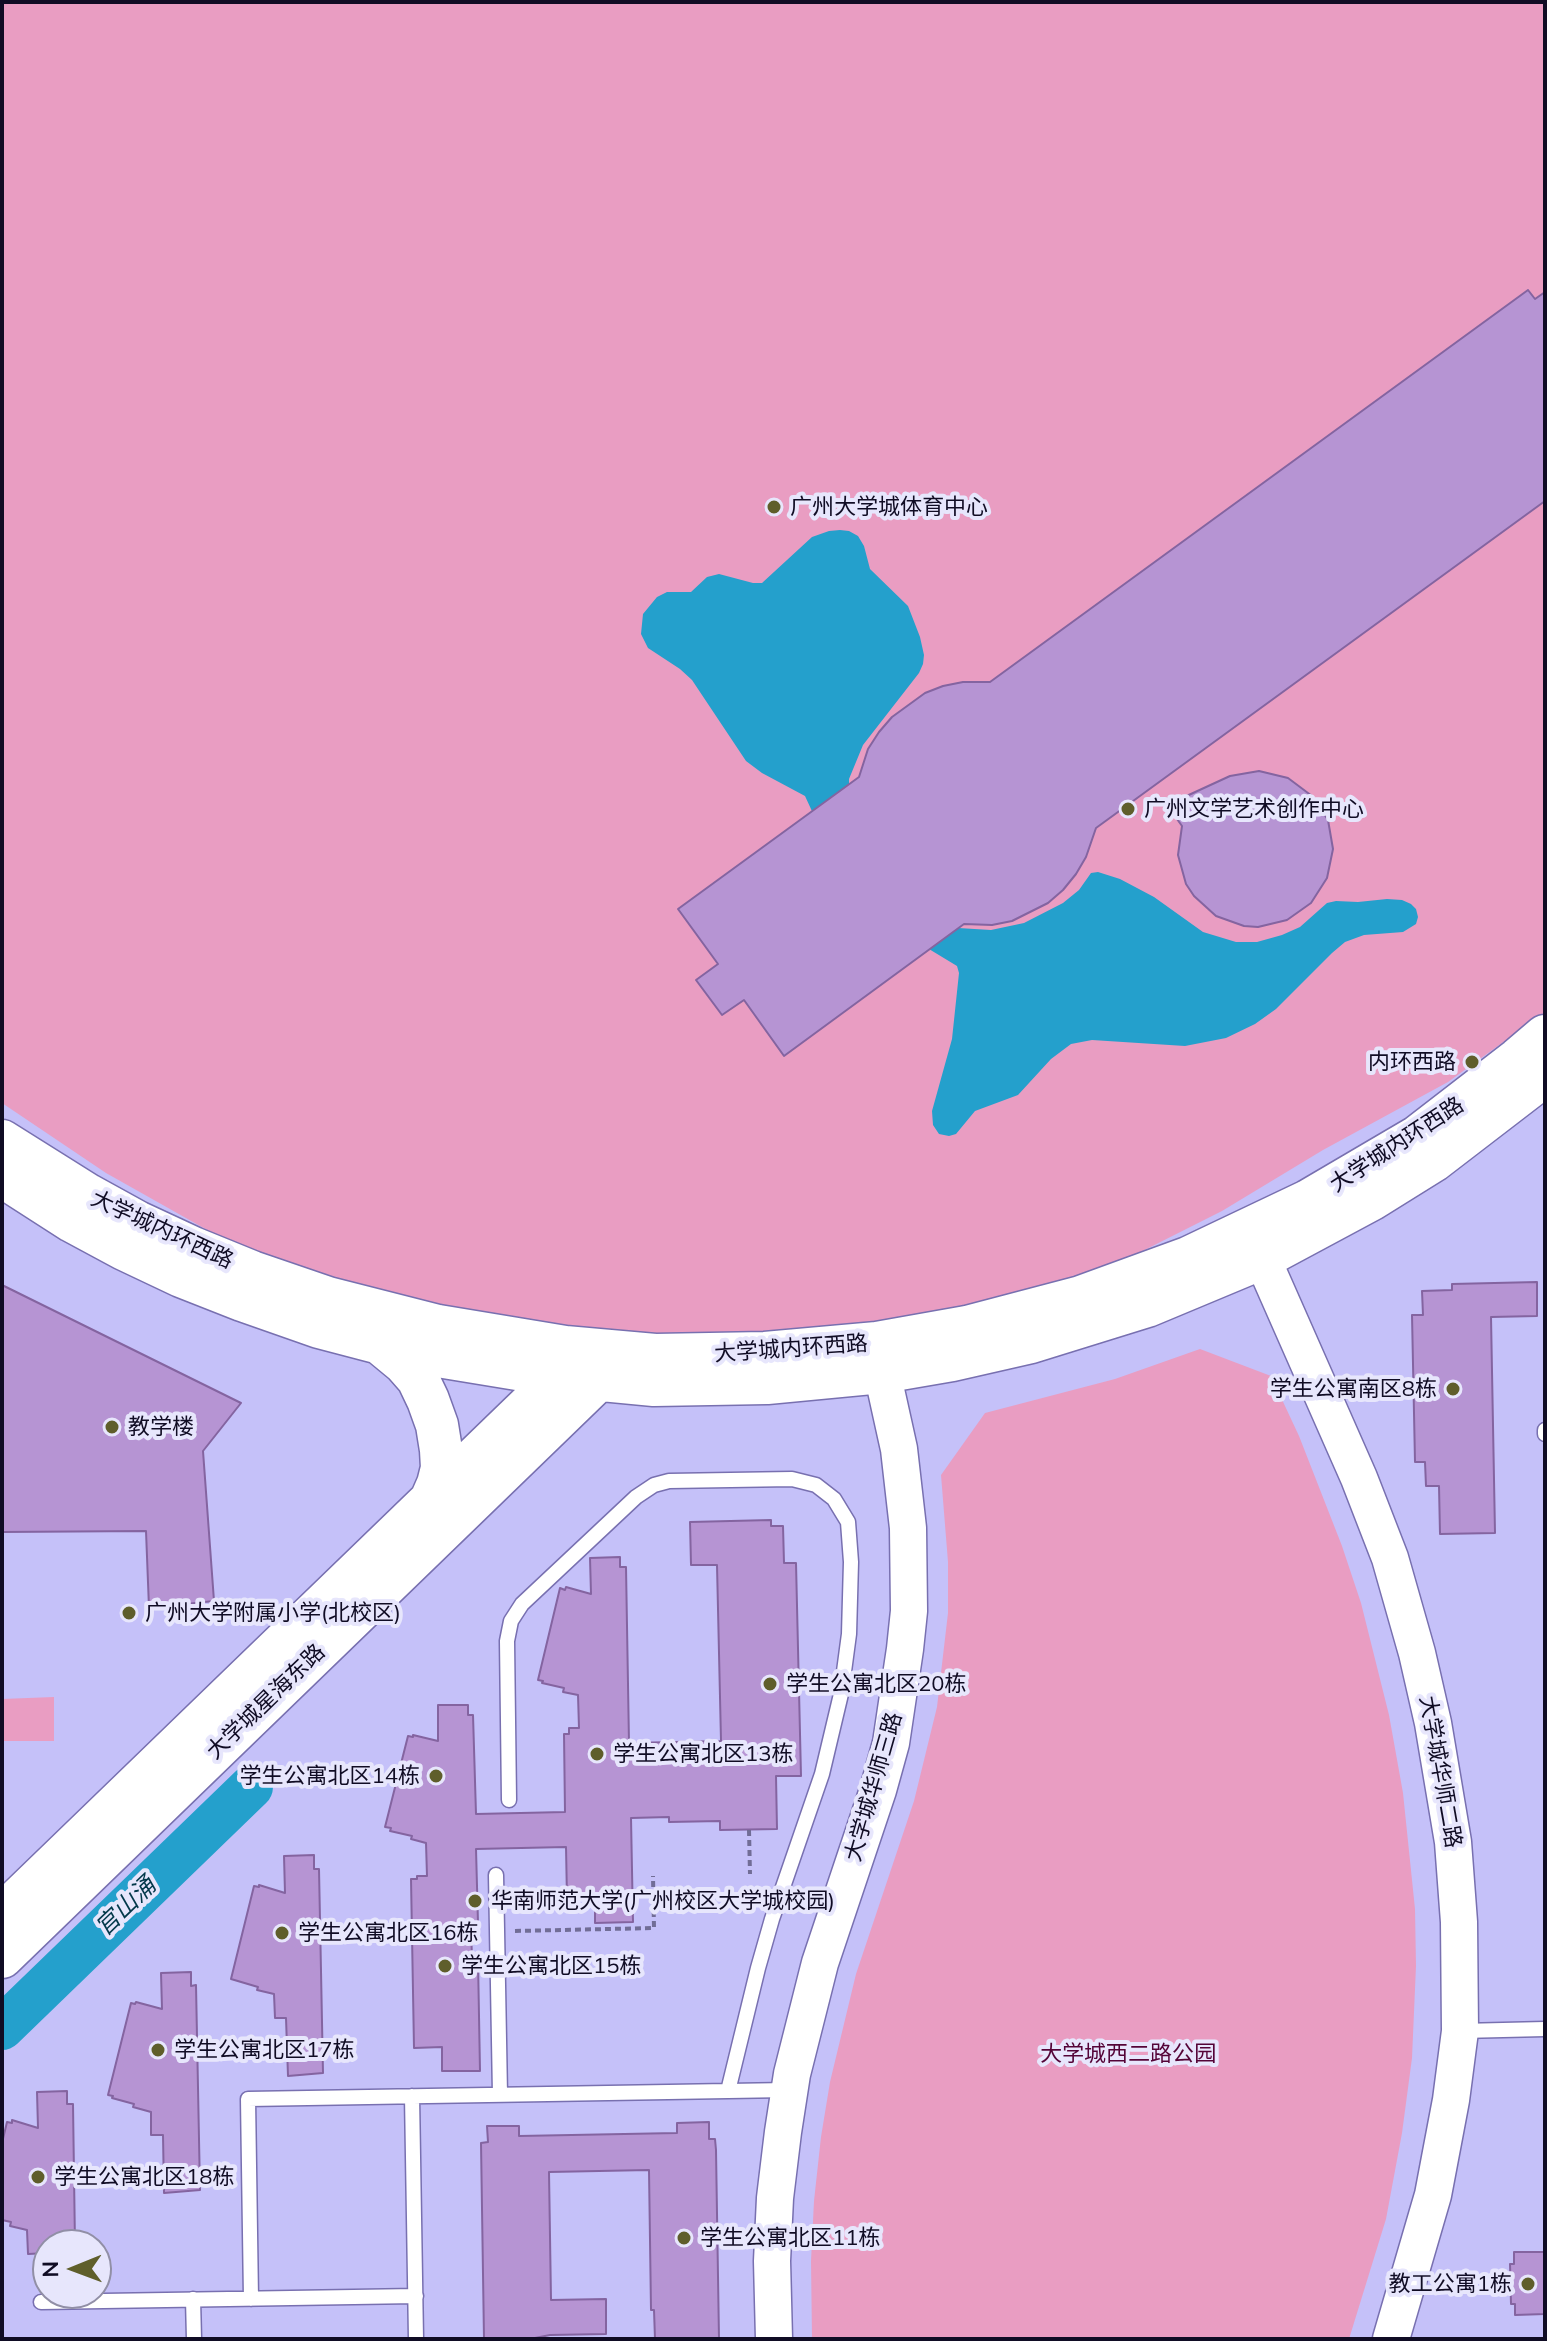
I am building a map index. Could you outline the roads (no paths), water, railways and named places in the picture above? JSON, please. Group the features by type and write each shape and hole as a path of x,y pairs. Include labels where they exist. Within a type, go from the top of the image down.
{"main road":[{"name":"大学城内环西路","path":"2,1141 137,1222 252,1272 328,1298 654,1385 767,1383 882,1372 974,1356 1090,1326 1147,1306 1256,1244 1308,1201 1417,1137 1545,1036"},
{"name":"大学城内环西路","path":"2,1176 72,1221 124,1249 181,1276 319,1327 446,1358 582,1368 655,1355 765,1353 877,1343 946,1331 1081,1297 1188,1258 1322,1228 1433,1161 1545,1075"},
{"path":"380,1343 418,1379 437,1425 442,1468 431,1500"},
{"name":"大学城星海东路","path":"2,1915 431,1500 582,1368"},
{"name":"大学城星海东路","path":"2,1957 582,1368"}],"street":[{"name":"大学城华师二路","path":"1256,1244 1359,1478 1390,1558 1417,1653 1439,1749 1453,1842 1460,1936 1460,2031 1433,2195 1391,2339"},
{"name":"大学城华师三路","path":"774,2339 772,2261 775,2198 789,2090 820,1963 891,1743 909,1611 910,1562 899,1449 882,1372"}],"lane":[{"path":"509,1800 507,1641 511,1621 522,1604 636,1497 654,1485 669,1481 792,1479 816,1485 834,1499 845,1516 851,1541 850,1616 843,1684 829,1749 769,1931 728,2091"},
{"path":"496,1875 500,2095"},
{"path":"1460,2031 1545,2029"},
{"path":"251,2299 248,2099 789,2090"},
{"path":"412,2096 416,2339"},
{"path":"112,2301 416,2296"},
{"path":"193,2299 194,2339"}],"water":[{"path":"840,530 858,536 870,569 908,606 924,655 919,673 863,745 849,786 958,928 991,930 1024,923 1063,903 1079,890 1091,873 1098,872 1120,879 1154,897 1203,932 1236,942 1257,942 1282,935 1300,927 1327,903 1336,901 1402,900 1416,909 1416,924 1403,932 1364,935 1345,942 1276,1009 1255,1024 1226,1038 1185,1046 1092,1040 1071,1044 1051,1059 1018,1095 975,1111 956,1134 939,1134 933,1125 932,1111 952,1039 959,973 957,966 924,946 823,835 805,796 746,761 692,680 648,648 641,634 643,614 657,597 667,592 691,592 707,577 719,574 762,583 812,537"}],"waterway":[{"name":"官山涌","path":"2,2028 251,1787"}],"place":[{"name":"广州大学城体育中心","path":"774,507"},
{"name":"广州文学艺术创作中心","path":"1128,809"},
{"name":"内环西路","path":"1472,1062"},
{"name":"学生公寓南区8栋","path":"1453,1389"},
{"name":"教学楼","path":"112,1427"},
{"name":"广州大学附属小学(北校区)","path":"129,1613"},
{"name":"学生公寓北区20栋","path":"770,1684"},
{"name":"学生公寓北区13栋","path":"597,1754"},
{"name":"学生公寓北区14栋","path":"436,1776"},
{"name":"华南师范大学(广州校区大学城校园)","path":"475,1901"},
{"name":"学生公寓北区16栋","path":"282,1933"},
{"name":"学生公寓北区15栋","path":"445,1966"},
{"name":"学生公寓北区17栋","path":"158,2050"},
{"name":"学生公寓北区18栋","path":"38,2177"},
{"name":"学生公寓北区11栋","path":"684,2238"},
{"name":"教工公寓1栋","path":"1528,2284"}],"park label":[{"name":"大学城西二路公园","path":"1128,2054"}]}
